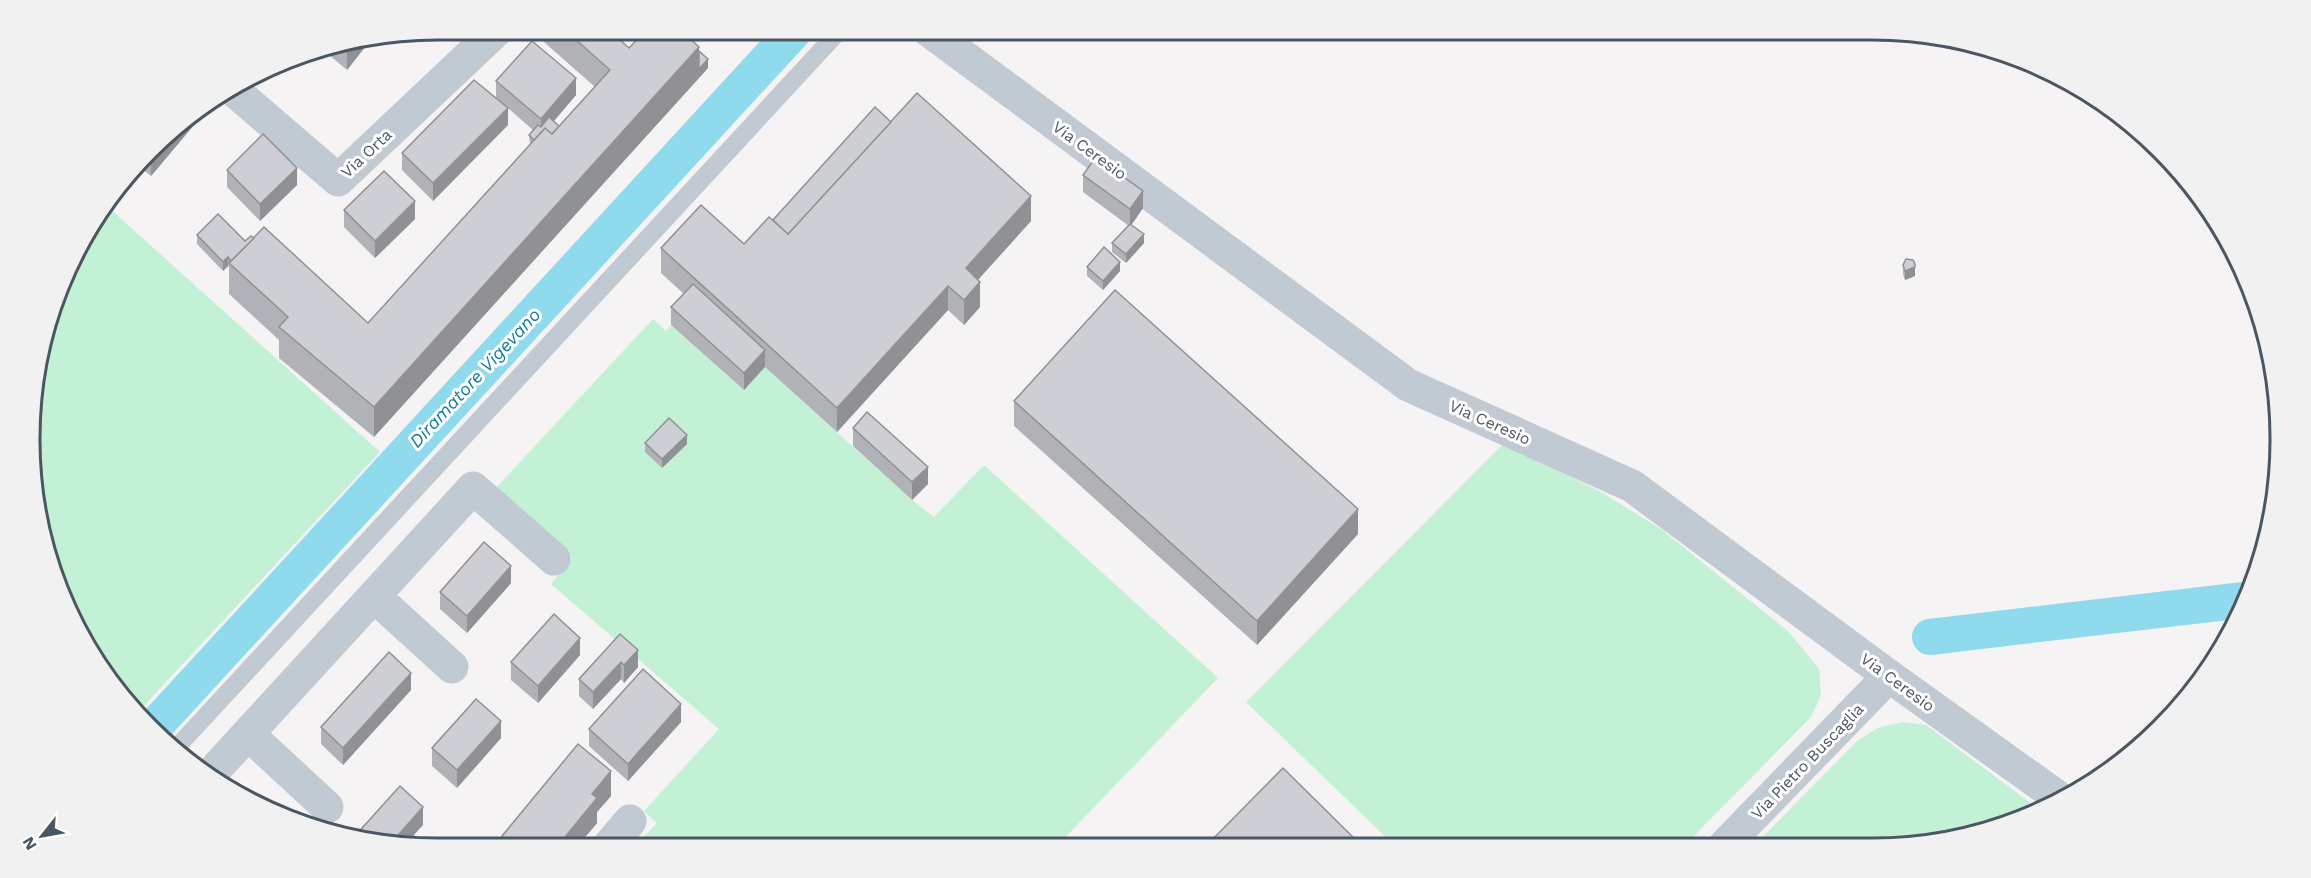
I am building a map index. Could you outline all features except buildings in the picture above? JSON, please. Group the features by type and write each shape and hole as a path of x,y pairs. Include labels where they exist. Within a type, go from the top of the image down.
{"street":[{"name":"Via Orta","path":"239,94 338,180 486,40"},
{"name":"Via Ceresio","path":"942,40 1408,385 1632,486 1889,676 2053,793"},
{"path":"216,769 473,488 554,559"},
{"path":"374,596 452,667"},
{"name":"Via Pietro Buscaglia","path":"1732,838 1889,676"},
{"path":"248,734 327,807"},
{"path":"616,838 630,821"}],"lane":[{"path":"181,743 831,40"}],"green space":[{"path":"113,211 380,452 143,706 123,682 94,638 71,591 48,517 41,465 41,413 54,336 82,263"},
{"path":"653,319 666,331 671,325 744,390 765,367 912,500 934,517 984,465 1218,678 1065,838 643,838 657,823 644,811 719,729 551,584 572,558 496,488"},
{"path":"1504,443 1601,492 1661,529 1789,632 1819,669 1821,696 1811,717 1692,838 1387,838 1246,702"},
{"path":"1902,722 1926,725 2031,804 1975,824 1924,834 1872,838 1762,838 1857,741 1878,728"}],"waterway":[{"name":"Diramatore Vigevano","path":"158,722 786,40"},
{"path":"1930,637 2235,601"}]}
